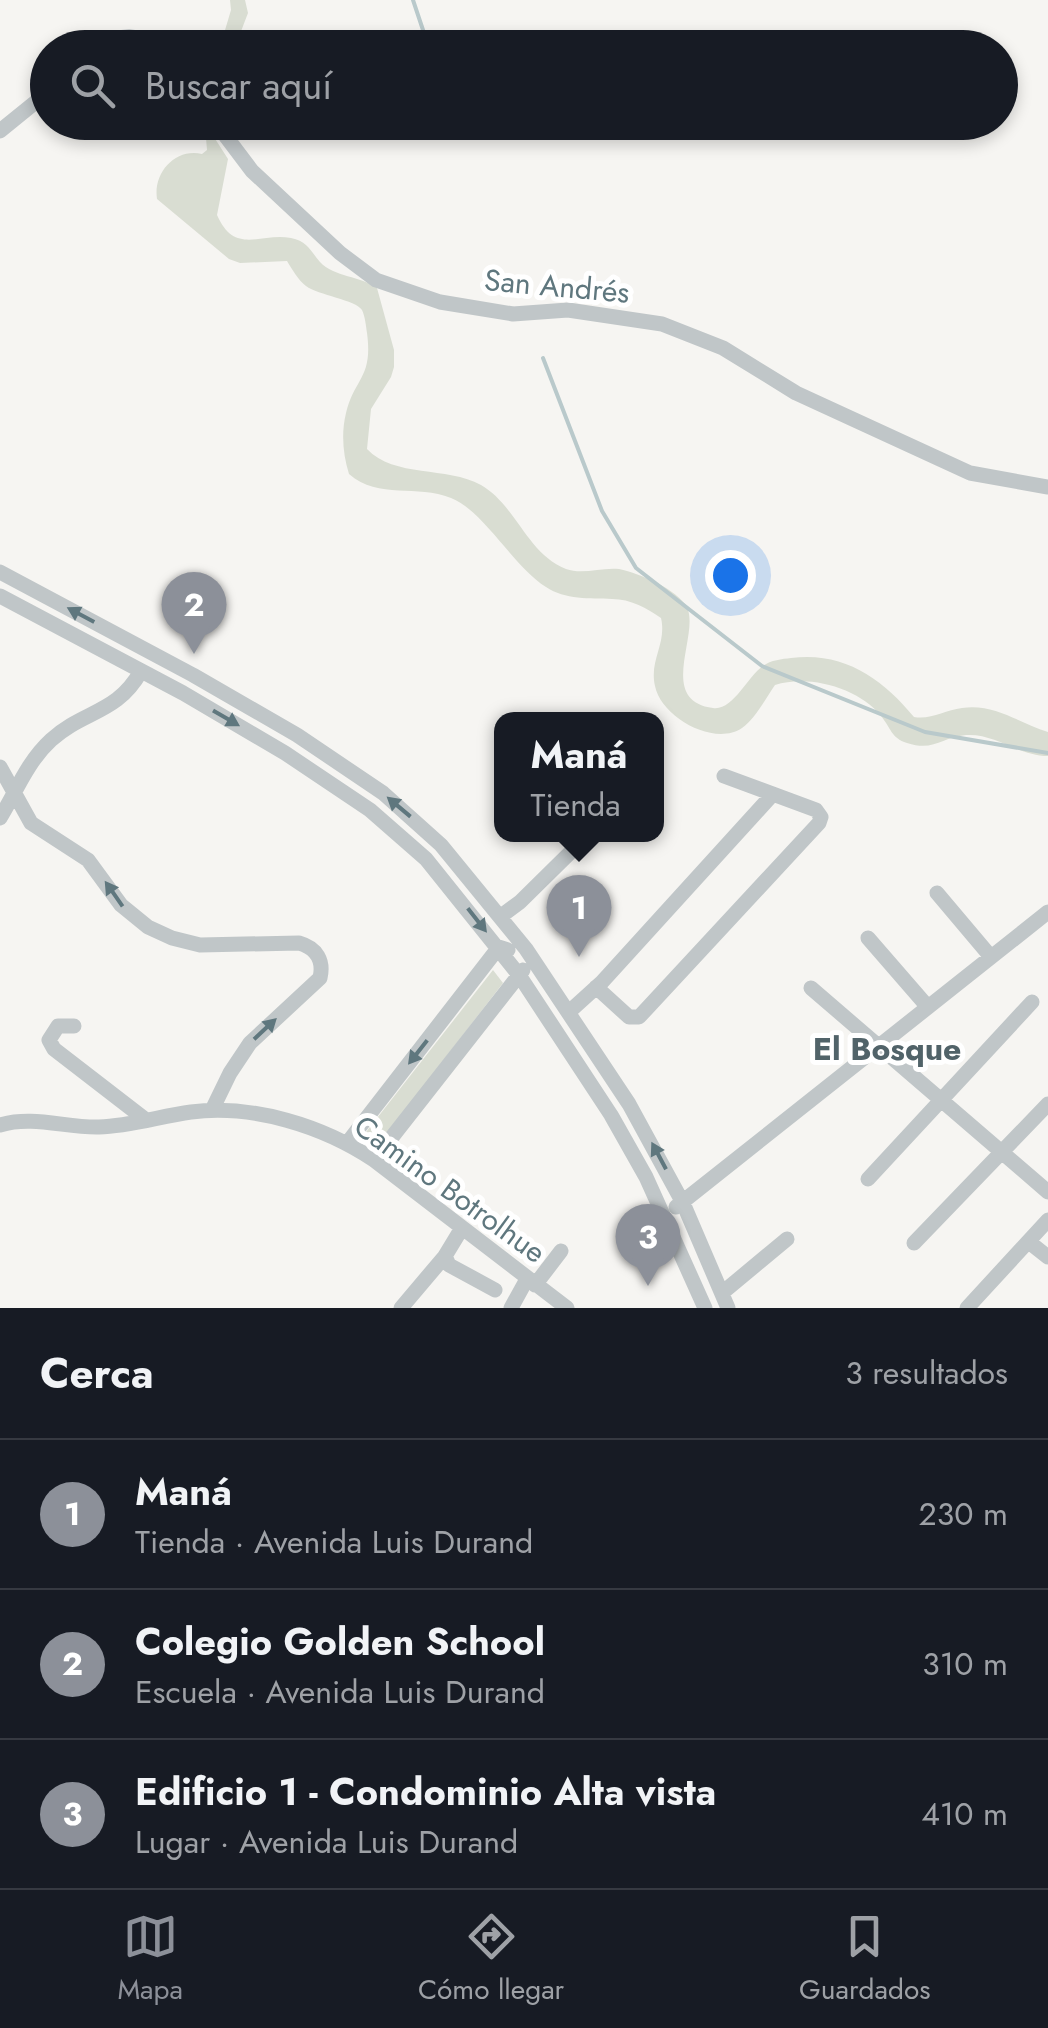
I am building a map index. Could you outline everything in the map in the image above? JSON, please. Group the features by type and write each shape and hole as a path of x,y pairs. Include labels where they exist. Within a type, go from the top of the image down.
{"street":[{"path":"0,131 30,107"},
{"name":"San Andrés","path":"229,140 252,170 340,253 376,280 440,302 513,314 568,310 662,324 723,348 796,392 970,473 1048,487"},
{"path":"0,572 193,675 352,771 431,836 533,958 629,1104 682,1204 725,1300 787,1239"},
{"path":"0,596 286,753 370,810 426,859 499,947 611,1115 664,1214 705,1308"},
{"path":"0,818 28,767 52,739 75,722 119,700 141,670"},
{"path":"0,767 31,823 88,860 121,905 148,927 200,944 298,944 319,956 320,978 250,1043 212,1110"},
{"path":"596,987 629,1017 639,1017 819,823 821,817 816,810 724,776"},
{"path":"570,1011 773,794"},
{"path":"501,916 581,842"},
{"path":"937,893 991,957"},
{"path":"664,1214 682,1204 1048,912"},
{"path":"868,938 927,1006"},
{"path":"499,947 533,958"},
{"path":"348,1142 499,947"},
{"path":"374,1160 533,958"},
{"path":"811,988 1048,1192"},
{"path":"868,1178 1032,1002"},
{"path":"74,1026 58,1026 52,1032 49,1040 54,1049 146,1120"},
{"path":"914,1244 1048,1104"},
{"name":"Camino Botrolhue","path":"0,1124 34,1120 100,1127 212,1110 270,1117 348,1142 566,1308"},
{"path":"975,1305 1048,1220"},
{"path":"401,1308 445,1256 462,1228"},
{"path":"1029,1242 1048,1256"},
{"path":"511,1308 561,1251"},
{"path":"445,1256 449,1265 495,1290"}],"shaded area":[{"path":"230,0 245,0 248,13 242,30 225,30"},
{"path":"206,140 216,140 228,159 217,215 232,235 250,240 297,239 326,267 377,288 394,350 394,367 371,409 367,449 391,464 453,475 481,485 504,504 541,552 566,569 623,570 651,580 675,595 685,604 689,615 683,678 686,692 696,702 720,708 757,671 773,661 828,659 875,679 914,717 985,708 1048,732 1048,756 977,735 924,746 907,743 894,735 872,706 860,698 833,686 803,681 775,685 751,719 730,733 704,731 678,718 659,697 655,686 661,618 626,601 569,596 546,587 521,566 475,514 451,498 373,487 349,474 343,444 344,421 368,359 362,310 306,286 287,261 240,263 229,259 157,199 159,180 168,165 183,155 207,150"},
{"path":"493,970 503,983 378,1145 363,1136"}],"waterway":[{"path":"413,0 423,30"},
{"path":"543,358 602,511 636,568 762,666 925,732 1048,753"}],"place":[{"name":"Colegio Golden School","path":"194,654"},
{"name":"Maná","path":"579,957"},
{"name":"Edificio 1 - Condominio Alta vista","path":"648,1286"}],"district":[{"name":"El Bosque","path":"887,1049"}]}
